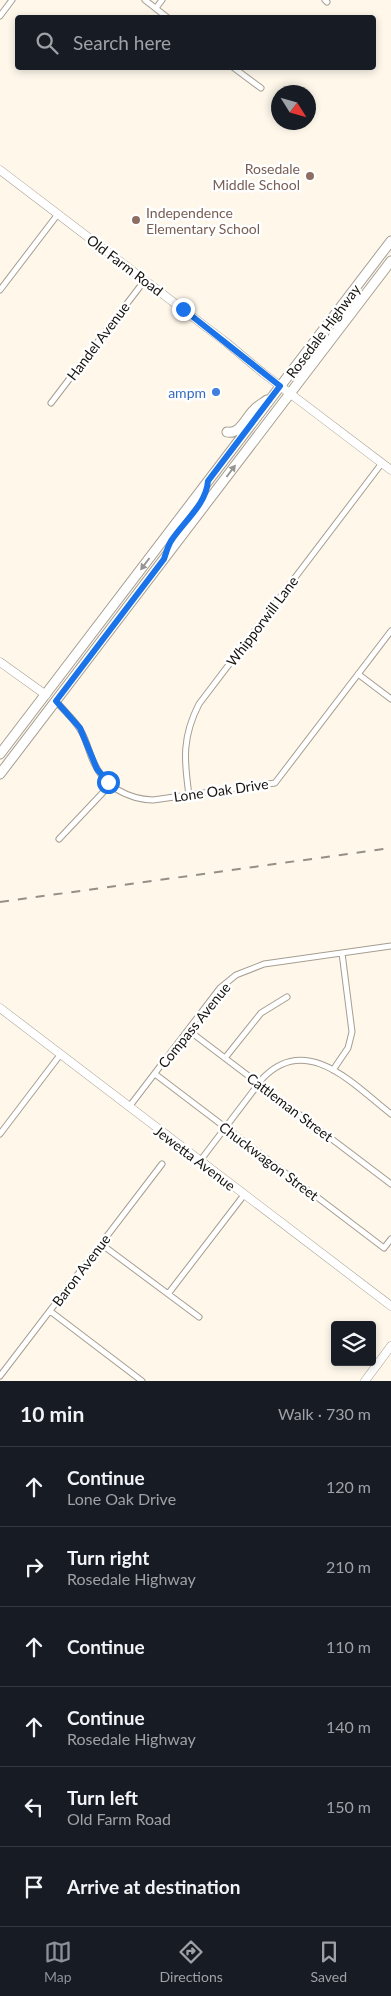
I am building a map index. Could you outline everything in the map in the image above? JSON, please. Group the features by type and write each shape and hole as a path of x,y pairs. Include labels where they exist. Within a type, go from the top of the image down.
{"main road":[{"name":"Rosedale Highway","path":"0,754 391,241"},
{"path":"354,309 365,286 384,261 384,250"},
{"name":"Rosedale Highway","path":"0,774 391,263"},
{"path":"227,432 237,431 254,408 272,398"},
{"path":"164,559 170,542 202,501 208,490 208,481"},
{"path":"56,701 54,693 56,689 91,643 97,627"},
{"path":"0,766 45,706 48,700 46,695"}],"street":[{"path":"0,16 12,0"},
{"path":"145,0 164,15"},
{"path":"156,8 162,0"},
{"path":"237,70 261,88"},
{"name":"Old Farm Road","path":"0,170 228,343 290,394 391,470"},
{"path":"0,290 58,214"},
{"name":"Handel Avenue","path":"51,403 145,280"},
{"name":"Whipporwill Lane","path":"189,795 185,765 186,742 188,729 199,704 382,464"},
{"name":"Lone Oak Drive","path":"56,701 80,728 97,769 110,785 126,794 144,799 275,783 391,631"},
{"path":"0,662 46,695"},
{"path":"358,674 391,699"},
{"path":"59,839 110,785"},
{"name":"Compass Avenue","path":"129,1107 220,988 236,975 264,964 391,946"},
{"path":"333,1070 348,1048 352,1032 342,953"},
{"path":"225,1058 260,1014 287,997"},
{"name":"Jewetta Avenue","path":"0,1008 391,1306"},
{"name":"Cattleman Street","path":"188,1030 391,1184"},
{"path":"0,1134 60,1055"},
{"path":"200,1161 259,1084 275,1068 291,1061 309,1060 318,1062 333,1070 391,1114"},
{"name":"Chuckwagon Street","path":"154,1074 384,1248 391,1239"},
{"name":"Baron Avenue","path":"1,1379 50,1311 162,1164"},
{"path":"168,1294 244,1194"},
{"path":"101,1244 199,1316"},
{"path":"50,1311 142,1381"},
{"path":"365,1381 391,1346"}],"railway":[{"path":"0,902 391,848"}],"place":[{"name":"Rosedale Middle School","path":"310,176"},
{"name":"Independence Elementary School","path":"136,220"},
{"name":"ampm","path":"216,392"}],"route":[{"path":"108,782 93,762 80,728 56,701 164,559 170,542 202,501 208,490 208,481 280,386 183,309"}]}
